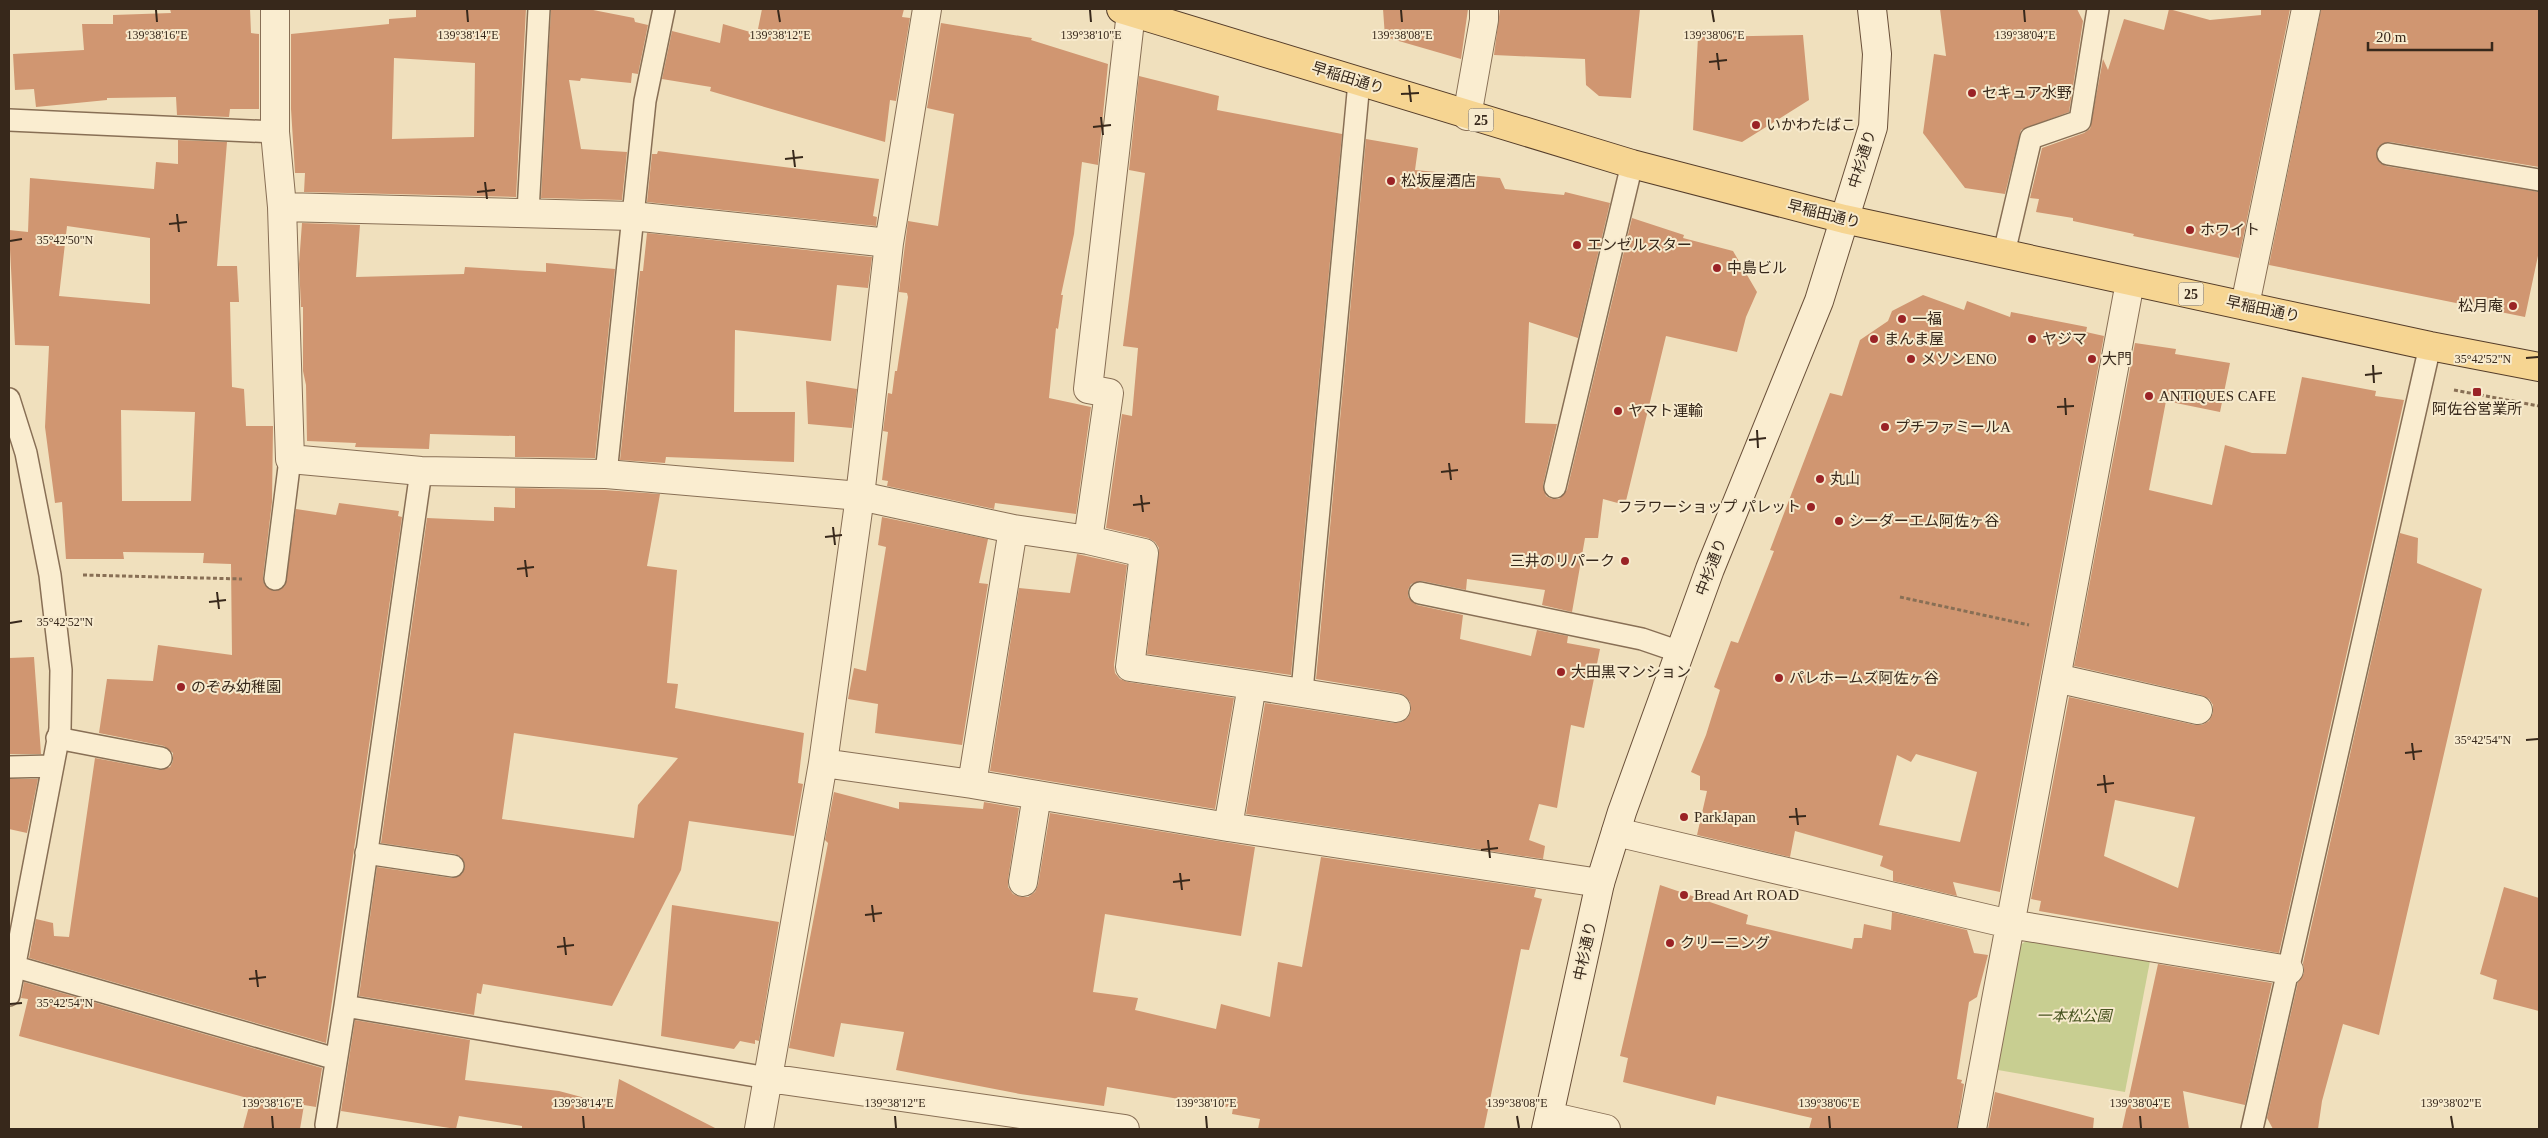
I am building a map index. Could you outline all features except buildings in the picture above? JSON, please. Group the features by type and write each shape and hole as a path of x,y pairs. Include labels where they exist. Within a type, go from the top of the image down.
{"main road":[{"name":"早稲田通り","path":"1126,10 1172,16 1359,82 1468,116 1632,164 1844,219 2430,346 2538,361"}],"street":[{"path":"275,9 275,132 282,207 290,460 421,471 606,474 860,496 1013,529 1088,540 1144,553 1130,667 1302,691 1396,708"},
{"path":"759,1129 822,763 860,496 889,243 927,9"},
{"path":"1468,116 1484,20 1484,9"},
{"name":"中杉通り","path":"1547,1123 1600,883 1616,832 1710,569 1819,301 1873,127 1877,54 1872,9"},
{"path":"2245,305 2306,9"},
{"path":"1088,540 1109,393 1088,389 1126,10"},
{"path":"282,207 632,216 889,243"},
{"path":"1972,1129 2130,282"},
{"path":"972,784 1013,529"},
{"path":"2056,678 2198,710"},
{"path":"1228,827 1252,685"},
{"path":"822,763 972,784 1228,827 1600,883"},
{"path":"1023,882 1037,795"},
{"path":"1616,832 2010,924 2289,970"},
{"path":"768,1078 1125,1129"},
{"path":"1547,1123 1606,1129"}],"lane":[{"path":"528,212 539,9"},
{"path":"606,474 645,101 664,9"},
{"path":"2004,253 2031,138 2080,122 2098,9"},
{"path":"1302,691 1359,82"},
{"path":"9,120 275,132"},
{"path":"2388,154 2539,180"},
{"path":"1555,487 1632,164"},
{"path":"2252,1129 2430,346"},
{"path":"9,399 26,453 50,575 61,670 60,729 16,967 9,995"},
{"path":"275,579 290,460"},
{"path":"326,1125 345,1006 421,471"},
{"path":"1420,593 1642,639 1680,652"},
{"path":"57,738 161,758"},
{"path":"9,767 52,766"},
{"path":"366,853 453,866"},
{"path":"16,967 336,1059"},
{"path":"345,1006 768,1078"}],"path":[{"path":"50,575 275,579"},
{"path":"1900,597 2064,632"}],"green space":[{"name":"一本松公園","path":"2031,938 2150,961 2125,1092 1998,1070 2020,945"}],"place":[{"name":"セキュア水野","path":"1972,93"},
{"name":"いかわたばこ","path":"1756,125"},
{"name":"松坂屋酒店","path":"1391,181"},
{"name":"ホワイト","path":"2190,230"},
{"name":"エンゼルスター","path":"1577,245"},
{"name":"中島ビル","path":"1717,268"},
{"name":"松月庵","path":"2513,306"},
{"name":"一福","path":"1902,319"},
{"name":"まんま屋","path":"1874,339"},
{"name":"ヤジマ","path":"2032,339"},
{"name":"メソンENO","path":"1911,359"},
{"name":"大門","path":"2092,359"},
{"name":"阿佐谷営業所","path":"2477,392"},
{"name":"ANTIQUES CAFE","path":"2149,396"},
{"name":"ヤマト運輸","path":"1618,411"},
{"name":"プチファミールA","path":"1885,427"},
{"name":"丸山","path":"1820,479"},
{"name":"フラワーショップ パレット","path":"1811,507"},
{"name":"シーダーエム阿佐ヶ谷","path":"1839,521"},
{"name":"三井のリパーク","path":"1625,561"},
{"name":"大田黒マンション","path":"1561,672"},
{"name":"パレホームズ阿佐ヶ谷","path":"1779,678"},
{"name":"のぞみ幼稚園","path":"181,687"},
{"name":"ParkJapan","path":"1684,817"},
{"name":"Bread Art ROAD","path":"1684,895"},
{"name":"クリーニング","path":"1670,943"}]}
